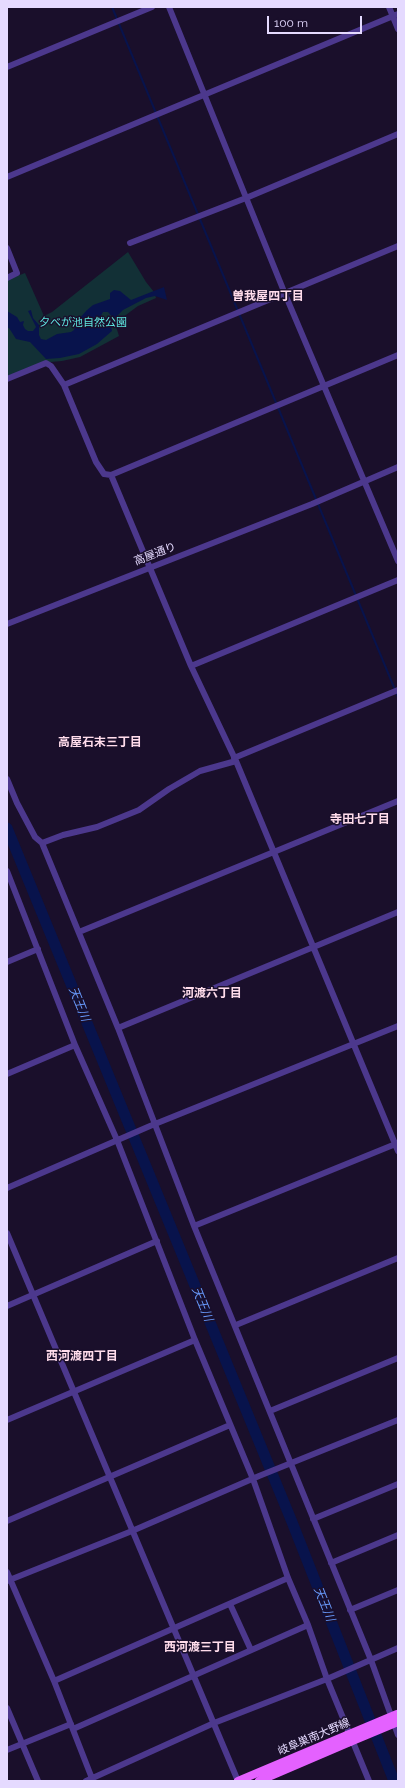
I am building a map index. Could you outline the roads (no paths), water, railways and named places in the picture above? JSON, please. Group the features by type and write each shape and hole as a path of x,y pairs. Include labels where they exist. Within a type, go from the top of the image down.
{"main road":[{"name":"岐阜巣南大野線","path":"238,1781 349,1738 398,1717"},
{"name":"岐阜巣南大野線","path":"259,1781 349,1738"}],"street":[{"path":"7,67 152,7"},
{"path":"169,7 285,294 398,561"},
{"path":"389,7 395,15 398,29"},
{"path":"7,176 395,15"},
{"path":"130,243 246,198 398,134"},
{"path":"64,385 398,246"},
{"path":"7,248 17,274 7,278"},
{"path":"7,379 44,361 51,366 64,385 96,462 104,474 111,475 398,355"},
{"name":"高屋通り","path":"7,624 312,504 398,467"},
{"path":"111,475 191,666 235,760 397,1146 194,1226"},
{"path":"191,666 398,580"},
{"path":"42,843 63,835 97,827 139,810 169,789 200,771 235,760 398,690"},
{"path":"7,779 17,803 35,837 42,843 79,932 118,1028 153,1125 270,1411 288,1465 313,1519 371,1660 398,1735"},
{"path":"79,932 398,801"},
{"path":"7,871 75,1045 119,1139 156,1241 195,1340 230,1425 256,1477 288,1578 308,1625 327,1679 369,1781"},
{"path":"118,1028 398,912"},
{"path":"7,962 38,949"},
{"path":"7,1188 119,1139 398,1026"},
{"path":"7,1074 75,1045"},
{"path":"7,1233 132,1531 175,1628 238,1781"},
{"path":"7,1306 33,1296 156,1241"},
{"path":"236,1325 398,1258"},
{"path":"7,1420 195,1340"},
{"path":"270,1411 398,1358"},
{"path":"9,1581 132,1531 256,1477 398,1420"},
{"path":"7,1521 110,1478 230,1425"},
{"path":"313,1519 398,1484"},
{"path":"331,1563 398,1535"},
{"path":"7,1572 9,1581 54,1681 72,1726 90,1780 214,1723 335,1676 398,1648"},
{"path":"54,1681 288,1578"},
{"path":"350,1610 398,1590"},
{"path":"230,1604 251,1650"},
{"path":"7,1750 72,1726 308,1625"},
{"path":"7,1708 38,1781"}],"waterway":[{"path":"112,7 398,697"},
{"name":"天王川","path":"7,828 292,1522 394,1781"}],"district":[{"name":"曽我屋四丁目","path":"268,296"},
{"name":"高屋石末三丁目","path":"100,742"},
{"name":"寺田七丁目","path":"360,819"},
{"name":"河渡六丁目","path":"212,993"},
{"name":"西河渡四丁目","path":"82,1356"},
{"name":"西河渡三丁目","path":"200,1647"}],"park label":[{"name":"夕べが池自然公園","path":"83,323"}]}
